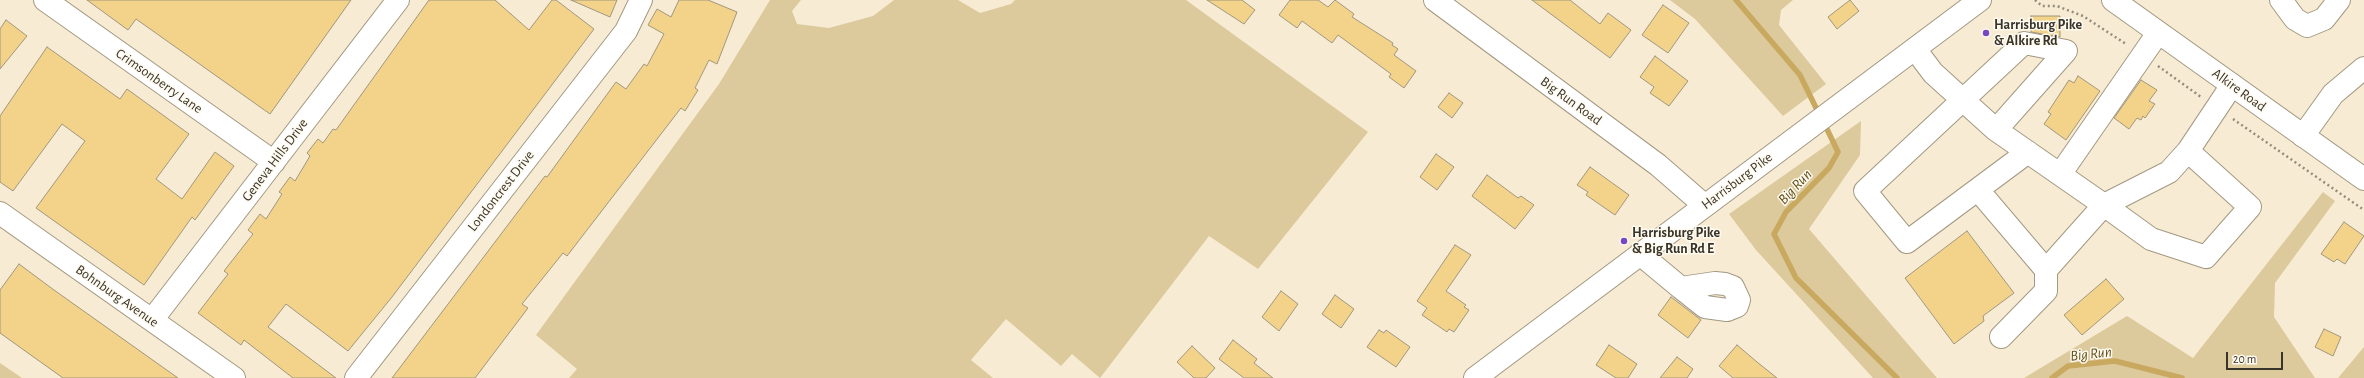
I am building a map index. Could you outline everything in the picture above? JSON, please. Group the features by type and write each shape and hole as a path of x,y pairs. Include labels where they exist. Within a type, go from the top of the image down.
{"street":[{"name":"Crimsonberry Lane","path":"45,0 274,162"},
{"name":"Londoncrest Drive","path":"356,378 626,31 641,0"},
{"name":"Big Run Road","path":"1435,0 1658,165 1704,206"},
{"name":"Harrisburg Pike","path":"1475,378 1980,0"},
{"name":"Alkire Road","path":"2113,0 2364,179"},
{"path":"2281,0 2295,19 2307,26 2324,19 2339,0"},
{"name":"Geneva Hills Drive","path":"152,320 274,162 394,1"},
{"path":"2061,174 2158,32"},
{"path":"1996,130 2066,51 2024,43 1865,190 1907,242 2028,152"},
{"path":"1915,49 1933,73 1961,100 1996,130 2061,174 2151,239 2206,257 2250,207 2188,151"},
{"path":"2303,136 2332,94 2364,68"},
{"path":"2046,270 2104,205 2169,172 2188,151 2232,85"},
{"path":"1978,190 2046,270 2046,291 2001,337"},
{"name":"Bohnburg Avenue","path":"0,213 234,378"},
{"path":"1640,254 1681,288"}],"shaded area":[{"path":"770,0 801,0 792,11 797,24 829,28 873,16 894,0 958,0 980,13 1011,4 1015,0 1186,0 1368,132 1258,269 1209,236 1100,378 1072,354 1061,366 1006,319 971,360 993,378 569,378 577,369 536,335 719,84"},
{"path":"1670,0 1793,0 1781,10 1779,25 1826,84 1783,116 1695,19"},
{"path":"1861,121 1860,155 1809,229 1937,378 1873,378 1756,250 1729,214"},
{"path":"2323,192 2335,201 2275,283 2274,317 2315,378 2024,378 2127,316 2193,358"},
{"path":"2364,347 2364,378 2338,378"},
{"path":"0,363 22,378 0,378"}],"building":[{"path":"87,0 351,0 270,114 136,19 128,30"},
{"path":"429,0 495,0 529,30 552,0 556,0 594,29 392,297 348,351 286,304 268,327 336,378 293,378 244,340 241,345 198,313 228,274 224,271 253,234 248,230 260,214 266,219 282,194 279,192 290,177 295,181 310,156 307,153 318,139 323,143 333,129 336,130"},
{"path":"571,0 617,0 610,17"},
{"path":"679,0 708,0 737,12 717,64 709,60 695,88 698,90 685,111 681,108 567,256 563,253 522,304 528,308 475,378 392,378 545,176 547,177 616,82 626,89 644,64 647,66 664,34 648,25 657,9 671,17"},
{"path":"1207,0 1242,0 1255,10 1244,24"},
{"path":"1290,0 1318,0 1328,7 1335,0 1354,14 1352,17 1393,43 1392,45 1398,49 1394,55 1416,71 1404,88 1389,77 1391,74 1338,35 1332,43 1302,21 1297,28 1279,15"},
{"path":"1532,0 1570,0 1600,24 1608,13 1631,30 1610,58"},
{"path":"1850,0 1859,11 1837,29 1828,17"},
{"path":"1663,5 1689,23 1668,53 1642,35"},
{"path":"2031,16 2060,16 2060,37 2031,32"},
{"path":"6,20 27,36 0,69 0,29"},
{"path":"47,47 120,99 127,89 189,134 156,179 182,199 215,152 234,166 195,220 192,217 144,285 36,208 85,141 62,124 13,191 0,182 0,116"},
{"path":"1655,56 1688,81 1669,106 1650,93 1654,87 1640,77"},
{"path":"2078,76 2100,91 2066,140 2044,124 2051,114 2048,112 2069,80 2074,83"},
{"path":"2141,80 2157,90 2149,101 2155,104 2145,118 2143,116 2141,120 2137,118 2129,129 2114,118"},
{"path":"1449,93 1463,103 1452,118 1438,107"},
{"path":"1436,154 1454,167 1437,190 1420,177"},
{"path":"1590,167 1629,195 1615,215 1586,195 1588,192 1577,185"},
{"path":"1487,175 1518,198 1521,196 1534,205 1515,229 1472,196"},
{"path":"2344,222 2364,236 2345,264 2337,259 2334,262 2321,254"},
{"path":"1967,231 2014,293 1983,316 1984,321 1954,344 1905,278"},
{"path":"1455,245 1471,255 1446,291 1466,305 1464,307 1469,310 1454,332 1449,329 1447,332 1422,315 1427,308 1417,301"},
{"path":"19,264 178,378 63,378 0,333 0,290"},
{"path":"2106,279 2124,299 2082,335 2064,315"},
{"path":"1281,291 1298,304 1279,331 1262,317"},
{"path":"1335,295 1354,309 1341,328 1322,314"},
{"path":"1671,297 1701,320 1688,338 1658,315"},
{"path":"2324,329 2341,337 2333,356 2315,347"},
{"path":"1379,330 1384,333 1386,330 1410,347 1396,367 1367,347"},
{"path":"1233,340 1257,359 1254,363 1273,378 1244,378 1219,359"},
{"path":"1609,345 1637,364 1628,378 1616,378 1596,365"},
{"path":"1737,345 1777,378 1733,378 1719,366"},
{"path":"1192,346 1215,368 1206,378 1194,378 1177,362"},
{"path":"1677,357 1693,369 1687,378 1660,378"}],"waterway":[{"name":"Big Run","path":"1736,0 1800,75 1819,114"},
{"name":"Big Run","path":"1824,123 1838,152 1829,168 1786,212 1774,234 1796,278 1897,378"},
{"name":"Big Run","path":"2052,378 2068,366 2115,361 2182,378"}],"place":[{"name":"Harrisburg Pike & Alkire Rd","path":"1986,33"},
{"name":"Harrisburg Pike & Big Run Rd E","path":"1624,241"}]}
